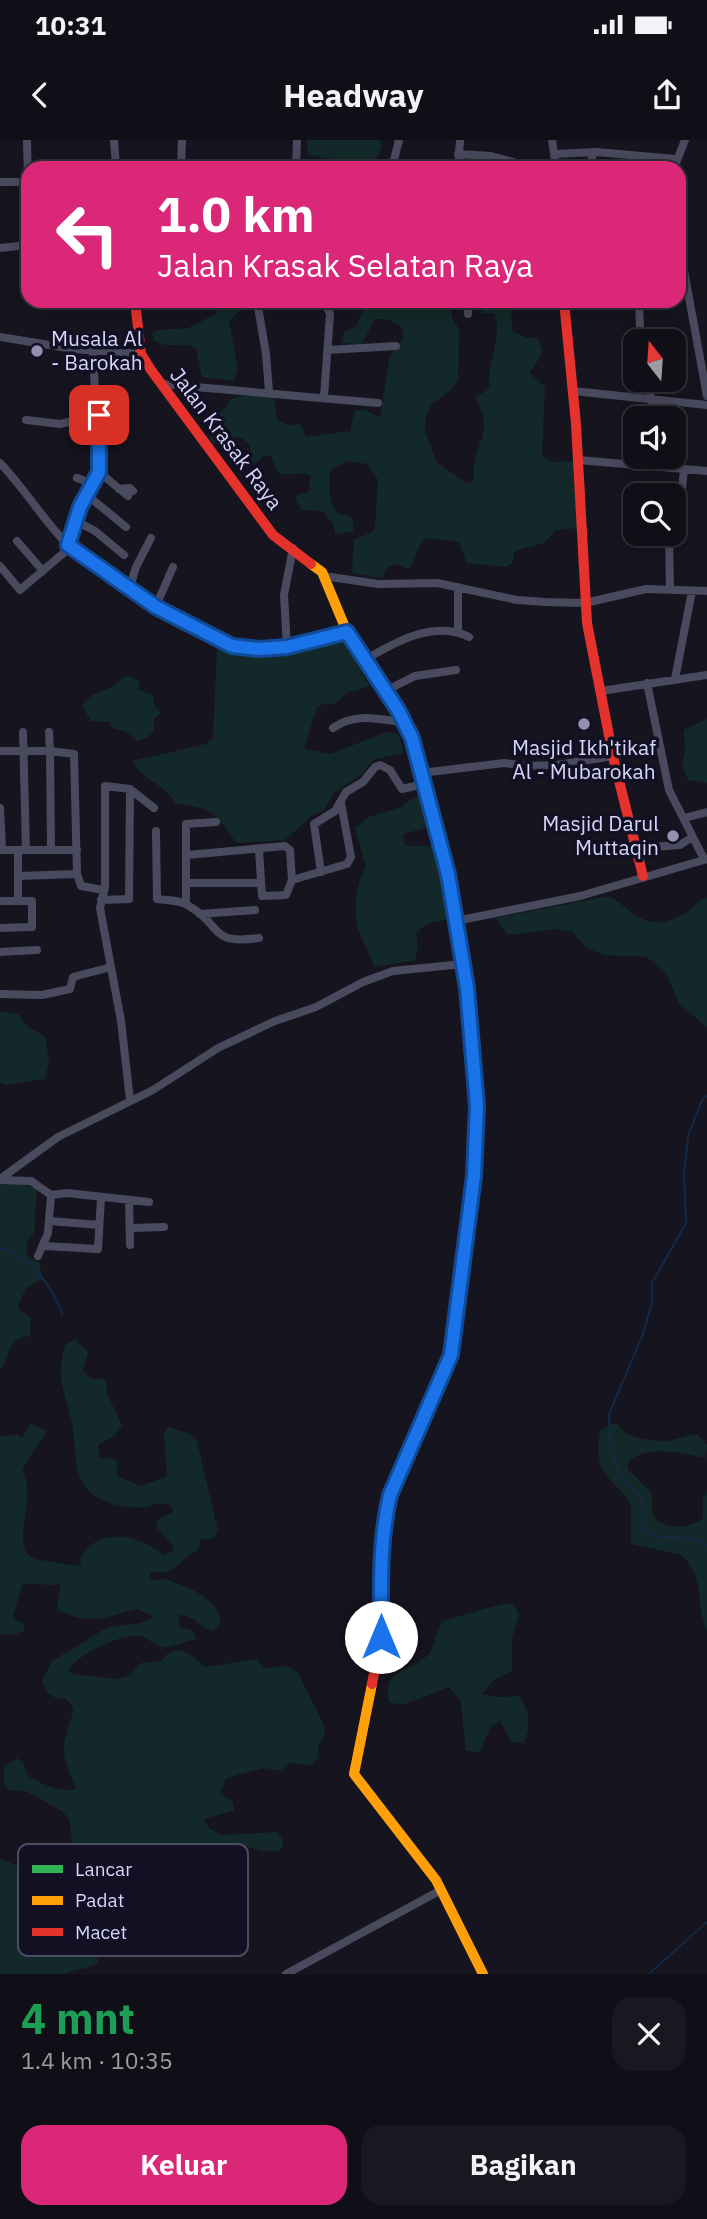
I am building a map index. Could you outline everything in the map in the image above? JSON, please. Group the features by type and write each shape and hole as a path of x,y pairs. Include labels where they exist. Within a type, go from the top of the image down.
{"street":[{"path":"27,140 28,161"},
{"path":"114,140 116,161"},
{"path":"181,161 182,140"},
{"path":"296,161 297,140"},
{"path":"394,161 399,140"},
{"path":"458,161 460,140"},
{"path":"552,140 556,161"},
{"path":"555,154 593,152 677,159 685,140"},
{"path":"591,161 593,152"},
{"path":"458,154 491,156 509,161"},
{"path":"0,182 21,182"},
{"path":"0,248 21,246"},
{"path":"686,286 692,303 707,396"},
{"name":"Jalan Krasak Raya","path":"136,308 141,354 161,384 273,535 316,565 324,576"},
{"path":"258,308 269,392"},
{"path":"324,397 330,314 327,308"},
{"path":"468,308 468,314"},
{"path":"565,308 573,390 589,636 613,756 643,876"},
{"path":"639,308 640,329"},
{"path":"0,337 93,351 141,354"},
{"path":"328,350 397,346"},
{"path":"0,566 19,590 31,583 66,551 76,521 99,472 99,415 93,351"},
{"path":"161,384 378,403"},
{"path":"573,390 707,405"},
{"path":"651,392 655,406"},
{"path":"26,420 60,424 99,415"},
{"path":"578,460 623,465"},
{"path":"0,463 26,489 49,524 68,545 156,607 232,646 259,649 287,647 347,632"},
{"path":"670,469 707,471"},
{"path":"683,483 684,470"},
{"path":"99,472 119,489 130,488 131,494"},
{"path":"76,478 93,484"},
{"path":"87,495 126,527"},
{"path":"76,521 95,531 124,555"},
{"path":"129,590 136,567 151,538"},
{"path":"17,541 43,571"},
{"path":"669,546 670,589"},
{"path":"287,647 284,594 293,548"},
{"path":"156,607 173,567"},
{"path":"324,576 378,584 437,583 517,600 585,603 628,591 707,591"},
{"path":"324,576 347,632 405,723 422,779 448,874 456,920 477,1106 474,1176 454,1344 445,1374 390,1495 380,1542 381,1637 354,1774 361,1792 391,1821 450,1902 484,1974"},
{"path":"458,587 458,632"},
{"path":"675,679 692,591"},
{"path":"363,661 411,636 458,632 469,637"},
{"path":"385,691 415,676 456,670"},
{"path":"601,691 707,675"},
{"path":"456,920 580,896 706,859 672,797 663,769 648,683"},
{"path":"333,728 355,718 380,718 405,723"},
{"path":"18,901 22,850 23,732"},
{"path":"49,732 51,850"},
{"path":"0,751 75,754 77,874 81,886 103,890"},
{"path":"321,872 314,824 330,815 341,803 346,792 363,782 375,767 380,765 390,771 402,789 422,779 504,763 526,766 557,765 613,756"},
{"path":"130,1100 101,900 105,887 104,789 108,784 130,789 154,808"},
{"path":"101,900 129,899 130,789"},
{"path":"292,880 347,864 351,859 341,803"},
{"path":"0,808 1,850 77,850"},
{"path":"684,818 707,813"},
{"path":"187,904 186,824 216,822"},
{"path":"156,831 157,899 187,904 223,937 234,942 260,939"},
{"path":"637,848 680,845 692,837"},
{"path":"187,855 259,850 285,845 289,848 292,880 286,895 262,896 259,850"},
{"path":"18,876 77,874"},
{"path":"188,883 260,883"},
{"path":"0,901 32,901 32,928 0,928"},
{"path":"201,914 255,910"},
{"path":"0,952 37,950"},
{"path":"0,1179 58,1138 153,1090 218,1048 275,1021 316,1007 374,977 406,968 463,964"},
{"path":"0,994 42,995 70,989 73,977 111,967"},
{"path":"0,1179 31,1181 51,1195 66,1193 149,1202"},
{"path":"38,1256 44,1246 50,1221 51,1195"},
{"path":"44,1246 96,1250 101,1198"},
{"path":"129,1201 131,1245"},
{"path":"50,1221 99,1225"},
{"path":"131,1228 164,1227"},
{"path":"286,1974 441,1891"}],"green space":[{"path":"307,140 380,140 382,148 375,161 343,161 308,155"},
{"path":"218,308 243,308 229,321 238,369 234,381 202,377 196,348 157,343 153,339 152,333 158,330 188,328 216,314"},
{"path":"363,308 451,308 452,318 459,329 458,380 451,390 432,404 426,415 425,432 437,462 466,483 473,482 474,464 484,431 483,417 475,398 490,388 490,369 497,331 494,313 482,313 482,308 511,308 512,331 526,338 538,338 543,352 530,373 545,387 542,456 553,462 576,461 578,528 556,530 544,543 515,551 512,563 506,567 467,563 459,542 427,538 420,545 409,569 394,564 388,567 382,578 352,573 354,539 371,533 375,528 378,480 367,464 348,461 331,470 330,492 334,509 353,518 353,532 335,534 334,525 322,511 302,510 296,499 298,494 308,493 311,476 277,472 272,457 265,455 253,465 250,448 244,439 234,438 213,444 209,436 210,424 231,399 245,395 274,398 277,420 287,425 300,424 306,437 350,431 355,410 365,410 380,417 390,355 402,341 403,328 387,319 375,319 362,344 341,343 344,332 357,326"},
{"path":"336,641 344,644 370,686 347,693 335,704 326,703 317,707 304,749 331,754 386,732 399,734 404,753 373,760 362,774 334,793 324,810 310,817 285,840 236,843 224,825 212,814 198,807 176,804 172,797 136,768 132,761 206,744 213,738 217,647 244,654 273,656"},
{"path":"131,676 139,682 139,690 153,695 155,706 161,713 154,719 154,731 147,738 136,741 127,732 112,728 110,722 91,721 82,705 87,699 118,683 123,677"},
{"path":"707,719 707,783 688,780 682,765 685,753 684,730"},
{"path":"416,796 425,810 425,828 403,834 405,846 434,846 451,920 432,923 416,933 418,945 415,960 374,967 357,926 357,895 366,866 355,828 369,817 401,807"},
{"path":"609,896 644,920 652,922 672,920 707,898 707,1027 679,1004 667,975 647,957 606,955 588,948 573,932 556,929 508,935 495,918"},
{"path":"0,1012 18,1014 29,1028 45,1036 49,1061 45,1079 6,1085 0,1083"},
{"path":"0,1183 21,1183 37,1189 34,1233 28,1239 26,1254 39,1263 43,1279 26,1288 18,1306 20,1311 31,1317 30,1336 13,1344 0,1371"},
{"path":"75,1339 88,1352 83,1371 94,1380 100,1378 106,1381 107,1393 122,1426 114,1436 98,1445 100,1459 112,1458 117,1461 117,1476 140,1486 167,1477 164,1434 168,1427 188,1433 197,1441 218,1531 212,1539 201,1539 198,1550 172,1569 163,1573 151,1572 149,1578 167,1579 197,1592 209,1601 221,1617 219,1626 213,1631 189,1617 179,1615 179,1627 192,1630 197,1639 164,1648 138,1636 121,1638 80,1658 68,1670 73,1674 117,1679 130,1675 141,1663 162,1661 167,1654 178,1650 190,1654 205,1667 257,1659 264,1668 287,1666 298,1673 324,1725 325,1735 318,1745 319,1757 312,1765 292,1763 282,1771 264,1768 226,1778 220,1793 233,1802 234,1811 203,1819 210,1829 221,1835 277,1832 283,1840 282,1849 263,1851 248,1847 248,1844 72,1844 69,1819 62,1811 26,1791 9,1790 4,1783 4,1766 17,1758 24,1764 27,1775 38,1782 57,1789 76,1789 64,1756 74,1708 64,1697 58,1699 47,1693 42,1681 52,1661 108,1627 141,1623 153,1617 137,1609 107,1617 79,1618 57,1610 60,1585 23,1584 13,1615 24,1624 25,1630 14,1635 0,1634 0,1437 17,1434 22,1438 30,1423 47,1431 22,1469 27,1492 23,1536 27,1554 35,1559 76,1566 81,1564 80,1558 88,1548 108,1537 131,1538 163,1555 174,1551 173,1545 157,1528 157,1520 173,1512 171,1506 123,1506 106,1502 91,1494 84,1486 77,1465 73,1430 61,1375 65,1345"},
{"path":"612,1424 618,1424 630,1435 659,1441 697,1434 707,1445 706,1458 665,1451 644,1453 628,1463 628,1469 652,1494 652,1514 661,1523 668,1525 691,1525 703,1518 703,1499 707,1491 707,1631 697,1582 689,1564 681,1555 631,1544 631,1506 606,1474 599,1459 600,1431"},
{"path":"502,1604 514,1604 519,1615 512,1638 512,1671 494,1680 482,1694 495,1697 519,1696 527,1713 526,1737 524,1743 511,1742 500,1720 490,1728 480,1752 466,1751 461,1702 449,1687 402,1705 389,1702 390,1681 430,1652 442,1621"},
{"path":"0,1859 18,1866 18,1956 96,1956 99,1961 97,1964 64,1974 0,1974"}],"waterway":[{"path":"707,1096 702,1100 688,1136 684,1174 686,1223 652,1283 652,1302 643,1334 609,1414 610,1441 619,1474 641,1497 643,1504 642,1531 657,1536 691,1539 707,1545"},
{"path":"0,1249 11,1252 30,1264 53,1293 62,1314"},
{"path":"649,1974 707,1922"}],"traffic: fast":[{"path":"454,912 469,1009 477,1106 475,1160 464,1251"}],"traffic: slow":[{"path":"311,564 322,572 347,632 406,723 448,874 454,912"},
{"path":"372,1684 354,1774 436,1880 483,1974"}],"traffic: jam":[{"path":"136,308 141,354 151,370 273,535 311,564"},
{"path":"565,308 576,424 587,623 614,761 643,876"},
{"path":"372,1684 381,1637 380,1542 390,1495 451,1355 464,1251"}],"place":[{"name":"Musala Al - Barokah","path":"37,351"},
{"name":"Masjid Ikh'tikaf Al - Mubarokah","path":"584,724"},
{"name":"Masjid Darul Muttaqin","path":"673,836"}],"route":[{"path":"99,415 99,472 80,507 68,545 156,607 232,646 259,649 287,647 347,632 412,738 448,874 467,988 477,1106 474,1176 454,1344 445,1374 390,1495 384,1519 380,1542 381,1637"}]}
